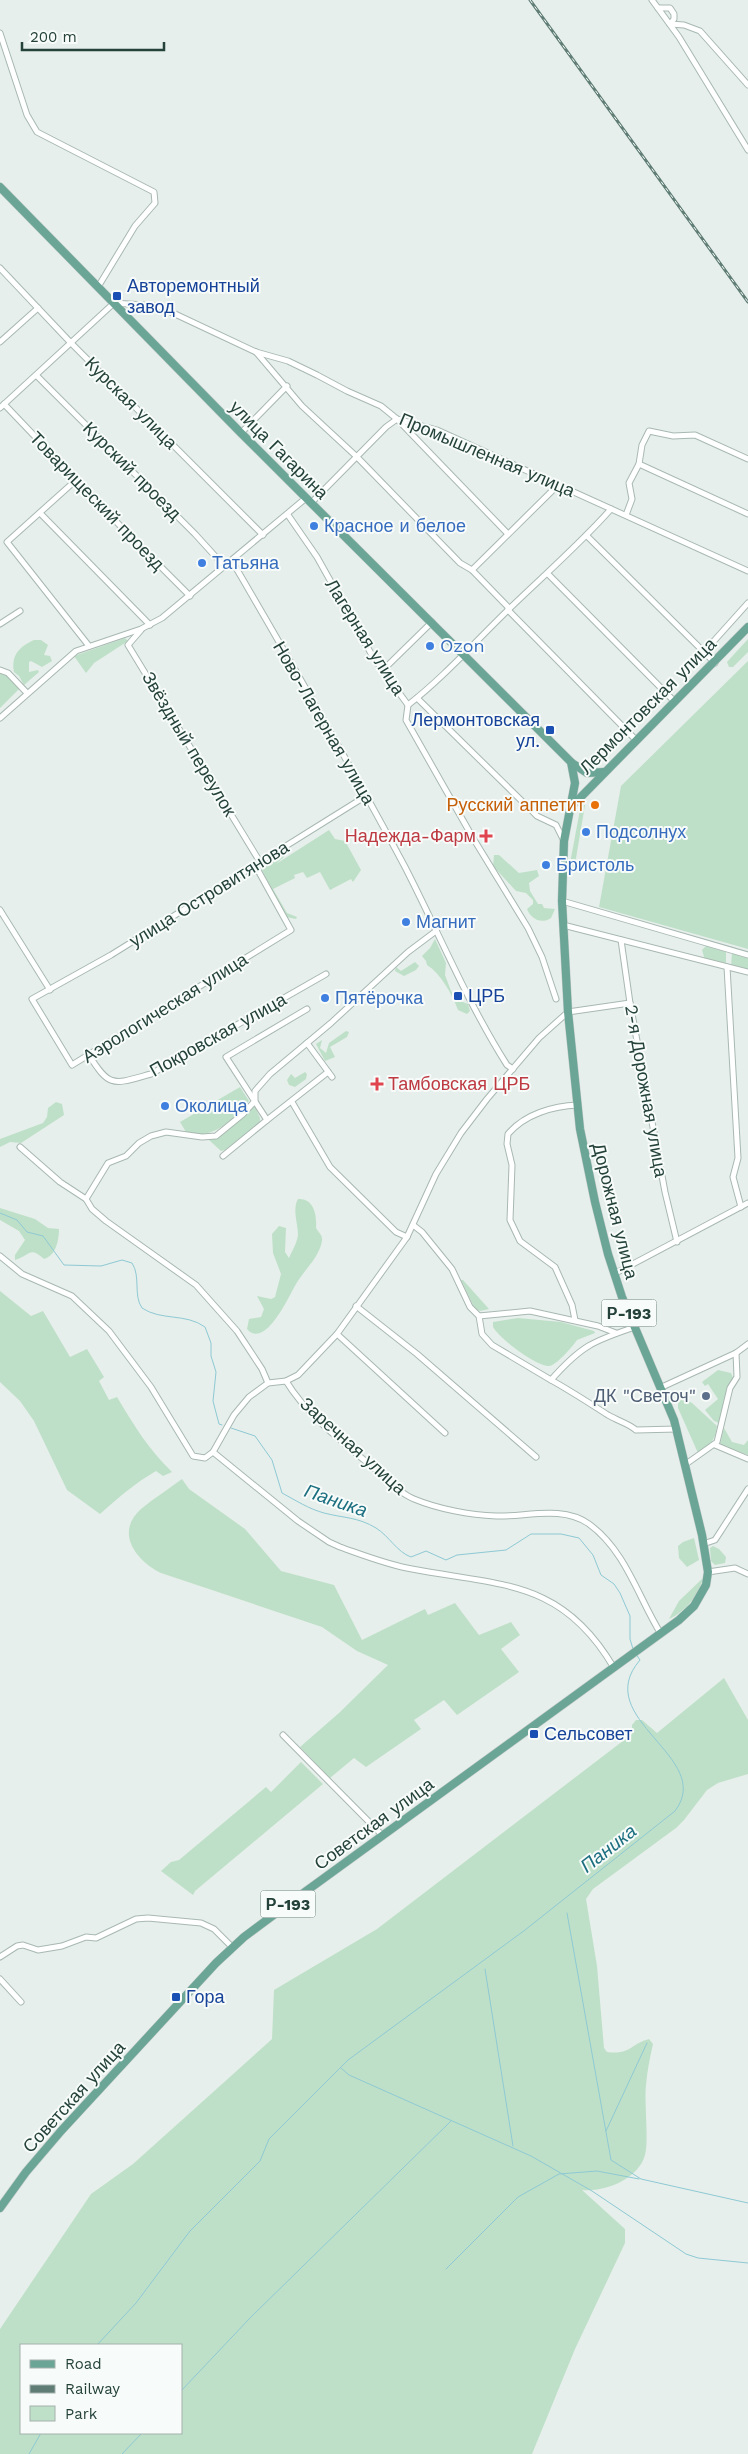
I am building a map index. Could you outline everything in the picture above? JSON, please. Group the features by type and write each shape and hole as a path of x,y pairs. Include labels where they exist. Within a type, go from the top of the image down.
{"main road":[{"name":"улица Гагарина","path":"0,187 309,501 570,762 587,773 604,772"},
{"name":"Лермонтовская улица","path":"571,807 748,627"},
{"path":"570,762 575,783 571,807"},
{"name":"Дорожная улица","path":"571,807 564,840 563,925 568,1012 578,1105 589,1178 614,1274 662,1387 677,1429 686,1464 704,1544 708,1572 705,1589 694,1606"},
{"name":"Советская улица","path":"0,2208 26,2172 61,2131 232,1947 641,1649 694,1606"}],"street":[{"path":"652,0 670,24 748,150"},
{"path":"658,8 670,8 674,14 674,19 670,24"},
{"path":"670,24 684,25 700,31 748,85"},
{"path":"0,33 27,116 37,132 44,138 154,192 155,203 136,226 98,287"},
{"name":"Курская улица","path":"0,268 71,344 264,535"},
{"path":"2,406 37,376 114,303"},
{"name":"Промышленная улица","path":"114,303 158,306 256,352 288,361 381,406 397,419 437,430 748,571"},
{"path":"0,341 38,308"},
{"path":"256,352 287,386 302,406 357,457 460,563 472,570 508,606 508,610 636,740"},
{"name":"Курский проезд","path":"37,376 182,520 225,567"},
{"path":"242,433 287,386"},
{"name":"Товарищеский проезд","path":"2,406 190,596"},
{"path":"0,718 66,657 89,646 150,625 190,596 288,515 309,501 357,457 386,427 397,419 508,534"},
{"path":"626,515 632,500 630,483 639,464 642,445 650,431 673,436 695,435 748,459"},
{"path":"639,464 748,514"},
{"path":"76,481 7,542 89,646"},
{"path":"472,570 557,486"},
{"path":"408,705 464,655 508,610 587,536 612,509"},
{"path":"40,513 150,625"},
{"name":"Лагерная улица","path":"288,515 308,543 363,641 408,705 405,714 406,720 528,928 542,957 556,999"},
{"path":"587,536 715,662"},
{"name":"Ново-Лагерная улица","path":"232,561 366,796 484,1028 507,1065 513,1069"},
{"path":"548,574 675,702"},
{"path":"704,652 748,603"},
{"path":"0,624 20,611"},
{"path":"382,670 432,622"},
{"name":"Звёздный переулок","path":"141,629 128,645 260,862"},
{"path":"0,670 8,673 27,693"},
{"path":"417,698 537,816 556,825 564,840"},
{"name":"улица Островитянова","path":"50,990 366,796"},
{"name":"Аэрологическая улица","path":"50,990 32,999 72,1065 291,930 255,865"},
{"path":"562,901 748,954"},
{"path":"0,910 50,990"},
{"path":"563,925 748,972"},
{"path":"86,1198 108,1163 126,1156 139,1143 166,1132 202,1137 216,1136 243,1114 255,1101 255,1091 263,1081 385,972 436,931"},
{"name":"2-я Дорожная улица","path":"621,940 630,1003 665,1192 677,1242"},
{"path":"727,967 738,1158 733,1177 741,1208"},
{"name":"Покровская улица","path":"90,1055 102,1075 109,1081 122,1082 151,1074 326,974"},
{"path":"0,1256 22,1274 72,1296 109,1331 135,1363 193,1456 205,1458 213,1452 234,1415 249,1398 268,1383 286,1381 298,1375 337,1334 407,1237 450,1150 486,1098 539,1038 568,1012 630,1003"},
{"path":"267,1120 226,1057 307,1009"},
{"path":"223,1156 267,1120 330,1074 307,1043"},
{"path":"292,1102 330,1167 340,1179 396,1232 407,1237"},
{"path":"576,1320 572,1305 555,1268 520,1241 510,1220 512,1165 507,1144 508,1134 529,1117 546,1110 578,1105"},
{"path":"20,1147 60,1182 86,1198 92,1209 106,1221 196,1285 237,1331 262,1368 268,1383"},
{"path":"614,1274 748,1203"},
{"path":"413,1225 422,1232 452,1269 470,1307 479,1316 482,1334 492,1345 636,1430 677,1429"},
{"path":"356,1306 417,1354 536,1458"},
{"path":"479,1316 500,1315 526,1310 576,1320 616,1333"},
{"path":"551,1380 579,1350 616,1333 635,1327"},
{"path":"337,1334 445,1433"},
{"path":"662,1387 736,1354 748,1344"},
{"path":"686,1464 715,1445 730,1388 736,1377 736,1354"},
{"name":"Заречная улица","path":"286,1381 317,1419 396,1487 414,1499 481,1515 545,1513 570,1516 588,1524 600,1534 626,1566 649,1616 661,1634"},
{"path":"715,1445 748,1459"},
{"path":"213,1452 298,1521 329,1542 340,1547 410,1569 502,1584 546,1599 560,1607 584,1628 606,1654 614,1668"},
{"path":"704,1544 715,1540 748,1489"},
{"path":"708,1572 735,1568 748,1574"},
{"path":"283,1735 383,1836"},
{"path":"0,1957 17,1946 23,1945 38,1950 62,1946 86,1937 96,1938 136,1919 148,1918 201,1923 214,1929 232,1947"},
{"path":"0,1980 21,2002"}],"green space":[{"path":"125,638 128,641 94,663 86,673 74,656"},
{"path":"748,639 748,652 733,667 729,667 727,662"},
{"path":"34,640 41,640 48,645 44,655 50,656 52,661 42,667 31,661 29,662 29,672 38,670 39,672 24,685 19,676 14,672 15,656 20,649"},
{"path":"748,661 748,949 599,907 621,786"},
{"path":"0,672 5,673 19,689 0,708"},
{"path":"581,804 585,805 574,870 571,872 569,869"},
{"path":"329,830 335,839 345,841 361,870 353,882 351,879 330,890 320,872 307,878 303,872 294,875 295,878 273,889 287,913 297,917 296,919 286,917 261,868 283,854 287,854 276,864"},
{"path":"494,855 499,855 519,873 537,870 539,876 529,883 530,891 538,904 542,904 544,908 555,909 551,918 540,921 531,915 527,909 533,904 533,900 526,893 516,891 493,866"},
{"path":"435,939 446,963 445,975 451,991 458,1000 468,1004 470,1011 467,1014 458,1010 446,985 427,965 422,956"},
{"path":"706,946 726,952 726,963 705,960 702,950"},
{"path":"732,953 748,957 748,970 731,966"},
{"path":"415,962 419,966 416,970 404,976 395,971 396,967 401,971"},
{"path":"346,1031 349,1032 347,1037 330,1047 335,1057 325,1061 316,1044 322,1040 320,1048 326,1053 329,1043"},
{"path":"305,1072 307,1074 306,1079 295,1087 289,1085 287,1080 291,1074 295,1078"},
{"path":"240,1087 249,1101 229,1121 221,1127 204,1134 186,1132 180,1122"},
{"path":"56,1102 62,1104 64,1115 21,1143 10,1142 0,1147 0,1139 43,1123 47,1117 48,1108"},
{"path":"252,1107 255,1107 260,1122 225,1150 221,1151 209,1140 222,1134"},
{"path":"298,1199 308,1201 313,1208 316,1228 322,1239 320,1247 276,1319 261,1333 254,1334 247,1329 249,1319 261,1317 264,1309 257,1296 271,1299 275,1297 281,1274 273,1253 272,1234 279,1226 286,1228 285,1252 289,1258 298,1235 295,1212"},
{"path":"0,1208 35,1219 48,1228 59,1229 57,1243 51,1255 44,1259 32,1252 15,1260 15,1255 25,1240 19,1231 0,1220"},
{"path":"461,1280 489,1309 480,1311 475,1309"},
{"path":"0,1291 31,1316 43,1311 70,1357 87,1349 104,1377 99,1381 109,1400 117,1397 135,1427 172,1472 163,1476 156,1471 134,1486 100,1514 67,1490 34,1421 20,1401 0,1382"},
{"path":"518,1318 561,1322 594,1331 595,1333 577,1340 552,1365 543,1365 519,1351 493,1327 493,1322"},
{"path":"718,1370 731,1373 733,1378 724,1400 719,1423 714,1421 705,1410 718,1399 708,1384 705,1386 702,1382"},
{"path":"678,1395 692,1403 717,1426 711,1442 698,1453 678,1408"},
{"path":"724,1428 732,1442 744,1445 748,1440 748,1455 720,1445"},
{"path":"182,1479 189,1489 245,1529 281,1571 334,1585 362,1640 425,1609 428,1615 455,1603 479,1635 511,1622 520,1635 501,1649 519,1672 457,1715 444,1700 414,1720 421,1729 366,1767 354,1758 330,1778 300,1747 339,1713 388,1665 357,1651 322,1627 161,1573 144,1561 132,1546 129,1537 129,1527 133,1518 146,1505"},
{"path":"694,1538 699,1560 687,1567 679,1558 678,1546"},
{"path":"713,1546 719,1549 726,1557 725,1563 715,1565 711,1561 710,1548"},
{"path":"703,1578 698,1591 690,1602 681,1612 669,1619 679,1601"},
{"path":"724,1678 748,1720 748,1774 718,1783 707,1790 676,1828 593,1889 586,1899 597,1966 604,2048 607,2052 615,2053 626,2051 649,2039 653,2044 646,2085 646,2148 641,2164 628,2178 600,2189 582,2190 625,2229 625,2243 575,2349 532,2454 0,2454 0,2329 91,2194 133,2164 272,2039 274,1990 377,1929 632,1734 632,1725 636,1720 642,1720 657,1733"},
{"path":"301,1762 323,1784 195,1891 193,1895 161,1871 171,1862 179,1860 266,1787 271,1792"}],"waterway":[{"name":"Паника","path":"0,1213 17,1220 27,1232 43,1236 64,1265 101,1266 122,1260 132,1263 135,1268 139,1303 142,1308 149,1312 190,1320 205,1327 211,1343 211,1356 216,1372 213,1401 219,1424 222,1425"},
{"name":"Паника","path":"231,1428 255,1436 272,1460 282,1493 318,1511 369,1524 381,1531 401,1551 411,1557 426,1551 446,1560 457,1555 506,1550 531,1534 561,1534 579,1538 593,1555 601,1575 614,1584 620,1593 630,1616 630,1639 633,1649"},
{"name":"Паника","path":"98,2344 136,2303 190,2231 260,2161 269,2139 348,2060 525,1930 675,1811 683,1791 680,1773 639,1719 630,1701 629,1681 640,1660 636,1654"},
{"path":"567,1913 611,2160 641,2179 748,2203"},
{"path":"485,1969 513,2146"},
{"path":"606,2131 647,2043"},
{"name":"Паника","path":"341,2068 349,2075 531,2156 592,2191 686,2254 698,2258 748,2263"},
{"path":"182,2390 250,2318 451,2121"},
{"path":"446,2269 518,2197 559,2174 597,2171 639,2179"},
{"path":"29,2454 40,2434"},
{"path":"122,2454 141,2434"}],"railway":[{"path":"530,0 748,302"}],"place":[{"name":"Авторемонтный завод","path":"117,296"},
{"name":"Красное и белое","path":"314,526"},
{"name":"Татьяна","path":"202,563"},
{"name":"Ozon","path":"430,646"},
{"name":"Лермонтовская ул.","path":"550,730"},
{"name":"Русский аппетит","path":"595,805"},
{"name":"Подсолнух","path":"586,832"},
{"name":"Надежда-Фарм","path":"486,836"},
{"name":"Бристоль","path":"546,865"},
{"name":"Магнит","path":"406,922"},
{"name":"ЦРБ","path":"458,996"},
{"name":"Пятёрочка","path":"325,998"},
{"name":"Тамбовская ЦРБ","path":"377,1084"},
{"name":"Околица","path":"165,1106"},
{"name":"ДК \"Светоч\"","path":"706,1396"},
{"name":"Сельсовет","path":"534,1734"},
{"name":"Гора","path":"176,1997"}]}
